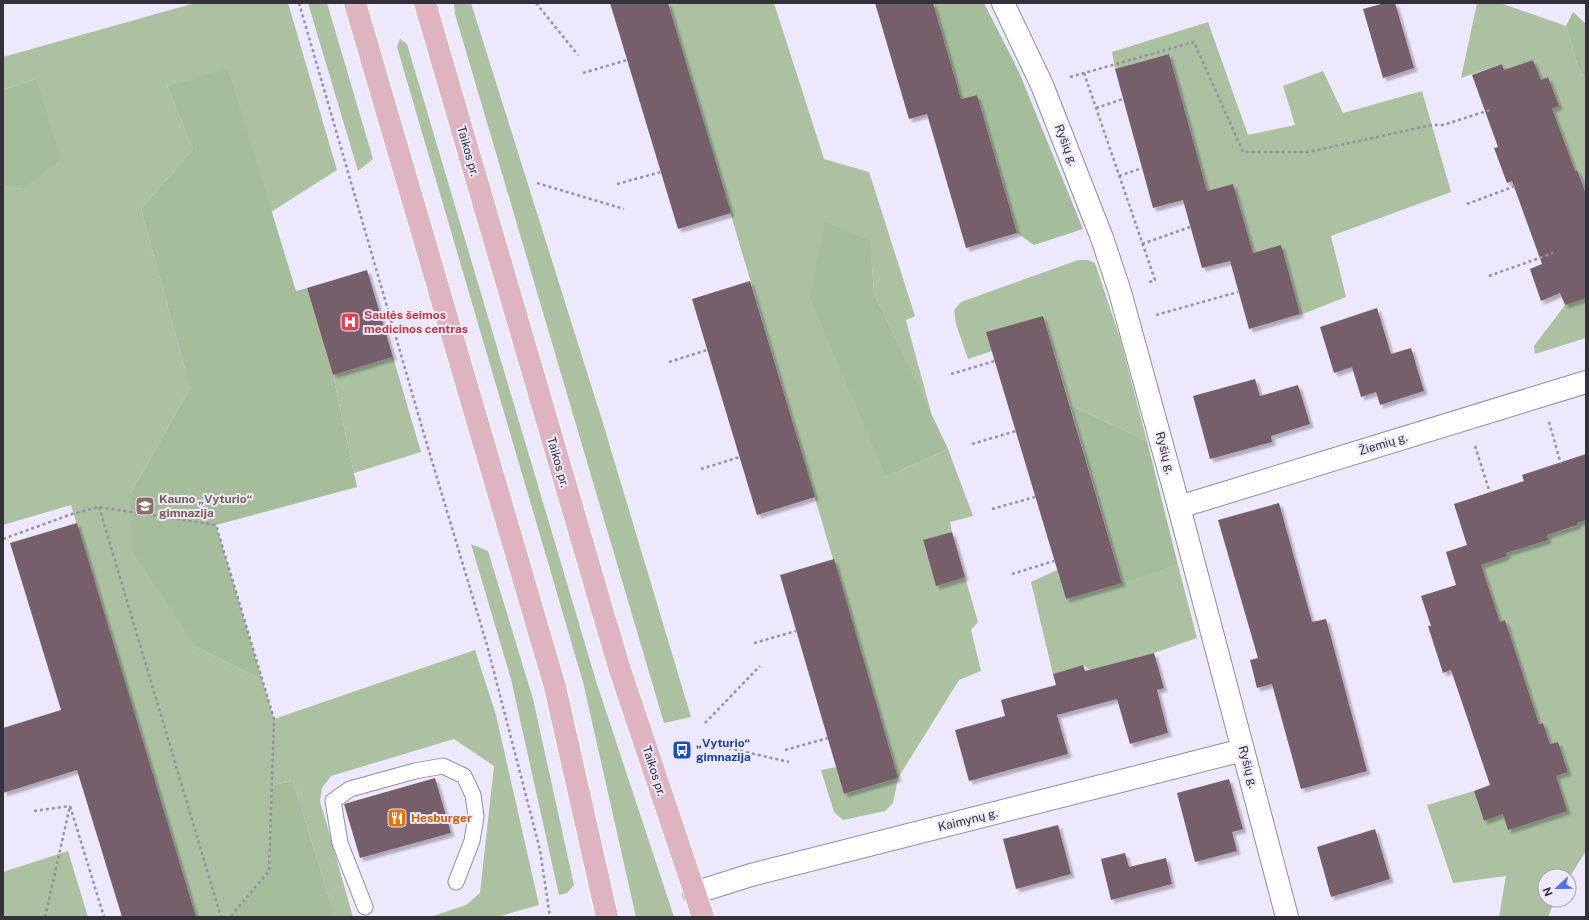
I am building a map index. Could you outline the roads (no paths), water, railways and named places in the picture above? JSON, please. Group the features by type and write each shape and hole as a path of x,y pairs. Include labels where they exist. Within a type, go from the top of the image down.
{"main road":[{"path":"355,3 555,687 607,917"},
{"name":"Taikos pr.","path":"425,3 603,613 703,917"}],"street":[{"name":"Ryšių g.","path":"1003,3 1042,85 1102,238 1120,292 1179,508 1287,917"},
{"name":"Žiemių g.","path":"1179,508 1586,382"},
{"name":"Kaimynų g.","path":"694,893 759,873 1243,750"}],"lane":[{"path":"365,907 340,843 333,801 350,789 415,771 443,766 464,776 473,795 476,816 472,841 456,882"}],"place":[{"name":"Saulės šeimos medicinos centras","path":"350,322"},
{"name":"Kauno „Vyturio“ gimnazija","path":"145,506"},
{"name":"„Vyturio“ gimnazija","path":"682,750"},
{"name":"Hesburger","path":"397,818"}]}
